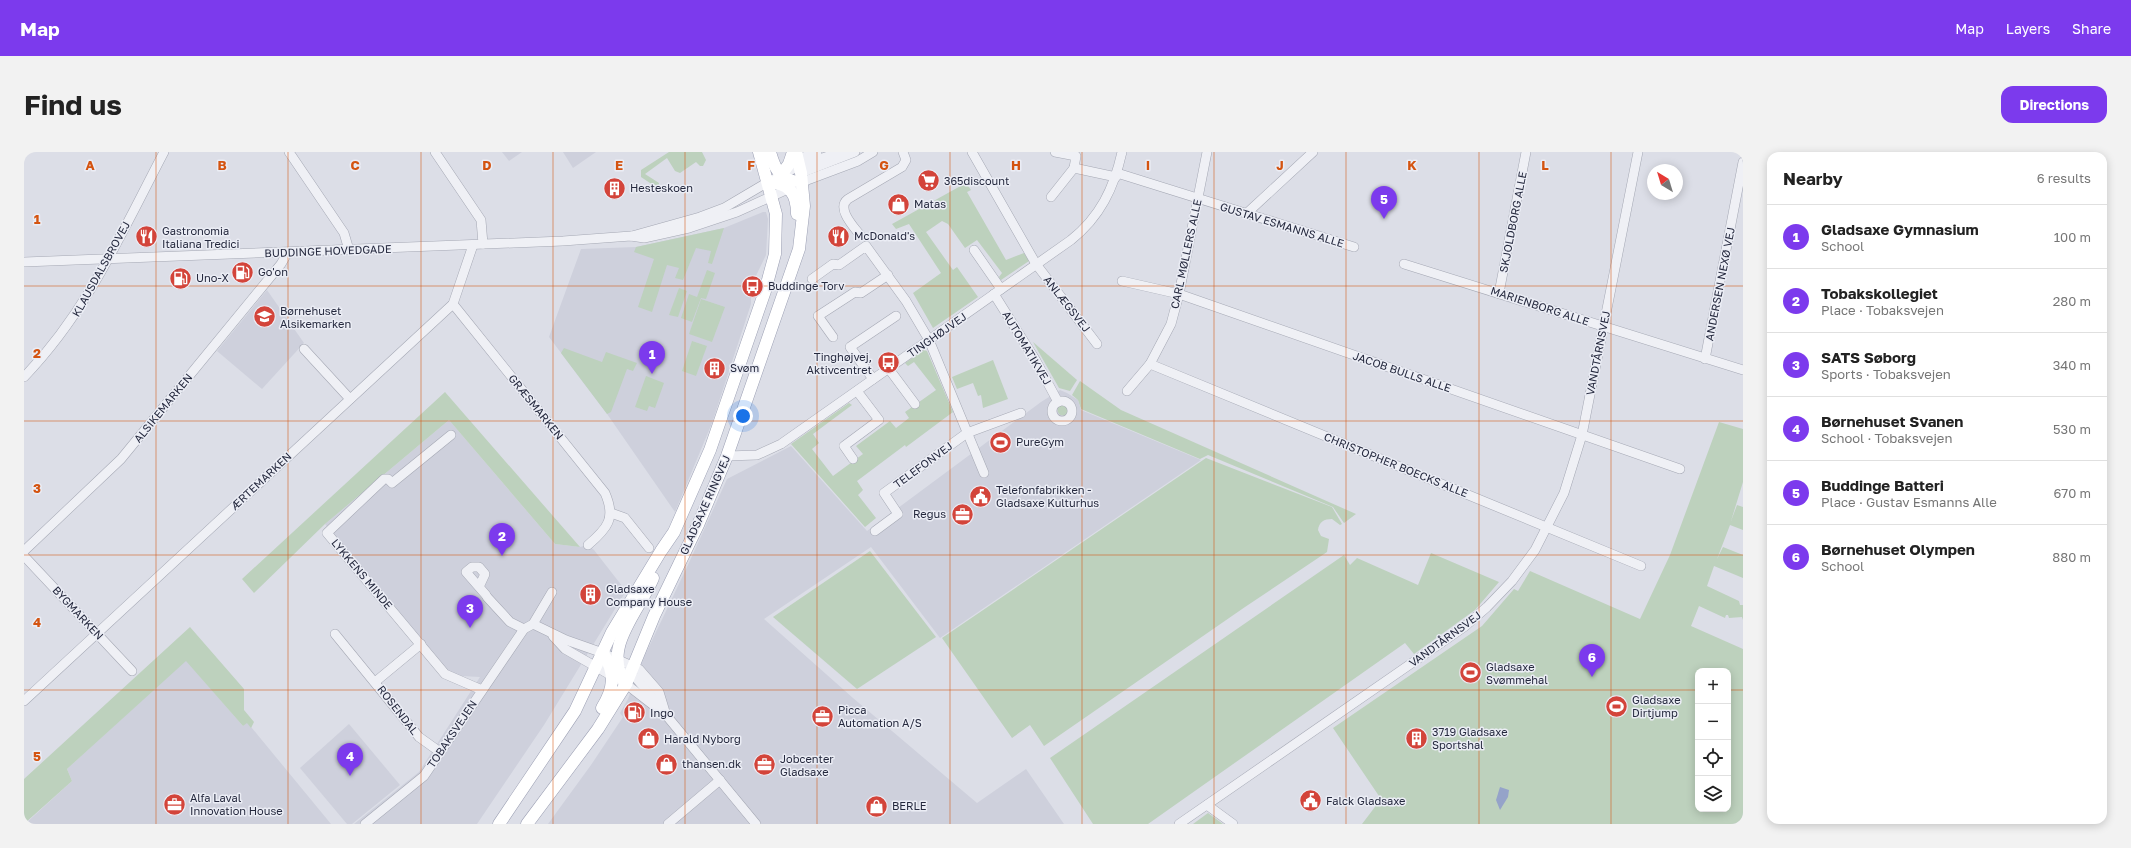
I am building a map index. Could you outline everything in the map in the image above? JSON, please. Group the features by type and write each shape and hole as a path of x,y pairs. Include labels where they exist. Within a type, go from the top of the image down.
{"main road":[{"path":"759,152 778,187 797,204 796,239 793,267"},
{"path":"770,152 775,168 778,187"},
{"path":"778,187 798,163"},
{"path":"778,187 798,163"},
{"name":"GLADSAXE RINGVEJ","path":"527,824 598,729 630,675 654,616 698,525 727,456 793,267 802,232 804,206 798,163"},
{"name":"GLADSAXE RINGVEJ","path":"499,824 556,741 589,683 610,669 603,653 612,632 655,549 674,532 710,450 765,291 775,246 778,187"},
{"path":"567,770 580,741 609,697 612,688 610,669 619,644 652,580 655,549"},
{"path":"610,669 630,675"}],"street":[{"name":"KLAUSDALSBROVEJ","path":"24,377 48,353 81,308 164,152"},
{"path":"289,152 344,233 349,250"},
{"path":"435,152 481,220 483,244"},
{"path":"798,163 804,157 817,152"},
{"path":"798,163 840,152"},
{"path":"798,163 855,152"},
{"path":"798,163 852,163 874,152"},
{"path":"860,235 844,210 844,203 848,199 902,166 906,160 903,152"},
{"path":"972,152 1036,264"},
{"path":"1051,197 1074,168 1076,156 1056,152"},
{"name":"TINGHØJVEJ","path":"727,456 757,455 766,453 781,444 889,369 1083,230 1106,201 1117,175 1122,152"},
{"name":"CARL MØLLERS ALLE","path":"1128,391 1150,364 1171,324 1179,294 1207,152"},
{"path":"1246,214 1313,152"},
{"name":"SKJOLDBORG ALLE","path":"1499,293 1526,152"},
{"name":"VANDTÅRNSVEJ","path":"1179,824 1464,626 1487,608 1512,581 1535,550 1564,493 1582,435 1638,152"},
{"name":"ANDERSEN NEXØ VEJ","path":"1705,359 1743,162"},
{"path":"1074,168 1117,175"},
{"name":"GUSTAV ESMANNS ALLE","path":"1117,175 1197,198 1354,247"},
{"name":"BUDDINGE HOVEDGADE","path":"24,262 472,245 631,236 644,238 689,228 737,212 778,187"},
{"name":"BUDDINGE HOVEDGADE","path":"631,236 643,231 700,217 778,187"},
{"name":"ÆRTEMARKEN","path":"24,701 453,304 472,245"},
{"path":"812,279 833,264 839,265 866,246 906,301 929,340 984,473"},
{"path":"974,250 997,292"},
{"name":"ALSIKEMARKEN","path":"24,551 121,459 281,264 288,252"},
{"name":"ANLÆGSVEJ","path":"1036,264 1097,344"},
{"name":"MARIENBORG ALLE","path":"1404,264 1743,370"},
{"path":"833,337 818,316 855,292 861,293 888,275"},
{"name":"JACOB BULLS ALLE","path":"1122,281 1179,294 1680,469"},
{"name":"AUTOMATIKVEJ","path":"997,292 1058,402"},
{"name":"GRÆSMARKEN","path":"453,304 604,493 611,513"},
{"path":"873,379 850,347 896,316"},
{"path":"304,349 350,399"},
{"name":"CHRISTOPHER BOECKS ALLE","path":"1150,364 1641,566"},
{"path":"889,369 915,404"},
{"path":"853,459 844,446 879,420 857,391"},
{"name":"TELEFONVEJ","path":"875,531 898,514 884,493 967,433 1021,413"},
{"name":"LYKKENS MINDE","path":"451,434 392,483 388,479 384,479 327,533 445,674 482,690"},
{"path":"588,545 599,536 608,524 611,513 625,518 655,549"},
{"name":"BYGMARKEN","path":"24,556 132,671"},
{"path":"479,588 510,622 524,629"},
{"path":"552,592 533,624 603,653"},
{"name":"TOBAKSVEJEN","path":"365,824 424,776 524,629 533,624"},
{"path":"550,632 565,650 610,669 630,675 645,674 659,692 666,715"},
{"name":"ROSENDAL","path":"334,634 419,737 440,752"},
{"name":"ROSENDAL","path":"375,682 421,644"},
{"path":"630,675 666,715 756,824"},
{"path":"668,824 720,780"},
{"path":"1207,805 1233,824"}],"shaded area":[{"path":"502,152 522,152 509,161"},
{"path":"563,152 596,152 573,168"},
{"path":"766,212 768,219 766,255 751,286 751,304 712,423 675,512 605,411 549,337 581,249 636,247 724,228"},
{"name":"Børnehuset Alsikemarken","path":"267,290 304,343 262,389 217,351"},
{"path":"1060,390 1078,400 1081,410 1201,460 940,638 871,547 764,619 853,698 977,803 1026,769 1064,824 548,824 591,765 623,717 620,713 628,699 645,655 727,479 791,446 867,531 1041,402"},
{"path":"449,420 555,544 580,547 588,545 594,550 626,591 544,725 477,824 354,824 419,772 480,677 462,676 447,671 325,524"},
{"path":"186,660 243,726 247,722 331,824 25,824 72,781 67,769"},
{"path":"349,724 400,785 352,824 347,824 300,768"}],"green space":[{"path":"669,152 702,152 706,160 703,166 700,166 696,162 680,173 675,171 667,158 645,174 659,183 659,186 656,187 641,177 641,170"},
{"path":"966,183 971,190 967,192 1006,260 1024,253 1029,261 1001,280 999,277 1002,273 977,240 965,248 948,224 942,221 926,232 953,270 957,267 978,297 933,328 913,293 941,273 909,224 896,229 892,224"},
{"path":"724,228 712,264 708,263 711,251 696,248 683,280 675,278 679,268 667,265 652,312 638,307 654,259 634,252 636,247"},
{"path":"707,270 715,273 706,299 701,298 692,322 681,318 689,294 697,297"},
{"path":"679,288 687,291 678,317 669,315"},
{"path":"701,299 725,307 712,342 689,334"},
{"path":"692,341 707,346 696,376 682,371"},
{"path":"1033,342 1077,380 1070,391 1059,388"},
{"path":"564,348 602,362 606,352 637,363 633,371 627,369 611,412 607,414 561,353"},
{"path":"924,350 927,351 953,412 906,447 905,445 857,481 863,490 858,495 876,518 865,527 791,444 849,403 852,405 813,434 819,443 812,449 833,476 863,454 856,446 890,421 896,428 909,418 905,412 936,390 914,362 908,366 905,363"},
{"path":"993,360 1008,399 983,408 981,395 978,396 973,383 957,389 952,377"},
{"path":"646,376 664,383 655,408 649,406 647,411 635,407"},
{"path":"1080,381 1121,410 1356,514 1344,523 1333,507 1208,455 1200,459 1081,409 1078,400 1072,395"},
{"path":"445,392 580,547 555,544 449,420 325,524 254,593 242,579"},
{"path":"1063,404 1067,406 1069,410 1067,414 1063,416 1059,414 1057,410 1059,406"},
{"path":"1719,422 1743,429 1743,482 1731,521 1737,505 1743,507 1743,530 1730,525 1717,559 1723,547 1743,555 1743,578 1714,566 1707,586 1739,601 1740,605 1743,605 1743,620 1742,617 1729,618 1728,615 1726,615 1725,618 1699,606 1691,626 1743,649 1743,824 1362,824 1381,799 1333,728 1482,626 1514,589 1518,591 1530,571 1640,619 1670,555"},
{"path":"1206,458 1332,507 1342,524 1340,525 1332,519 1324,520 1319,525 1318,530 1321,536 1329,539 1327,552 1044,746 1030,725 1012,738 942,638"},
{"path":"870,551 936,637 857,689 773,617"},
{"path":"1431,553 1499,582 1475,610 1414,654 1405,643 1148,824 1093,824 1050,758 1344,555 1350,565 1357,558 1418,585"},
{"path":"190,627 244,689 244,710 254,722 251,728 247,723 243,726 186,661 67,769 72,781 24,824 24,779"},
{"path":"1208,813 1223,824 1193,824"}],"water":[{"path":"1500,787 1509,790 1508,797 1500,810 1496,800"}],"place":[{"name":"365discount","path":"929,181"},
{"name":"Hesteskoen","path":"615,188"},
{"name":"Matas","path":"898,204"},
{"name":"Buddinge Batteri","path":"1384,219"},
{"name":"McDonald's","path":"838,236"},
{"name":"Gastronomia Italiana Tredici","path":"146,237"},
{"name":"Go'on","path":"243,272"},
{"name":"Uno-X","path":"180,278"},
{"name":"Buddinge Torv","path":"753,286"},
{"name":"Børnehuset Alsikemarken","path":"265,317"},
{"name":"Tinghøjvej, Aktivcentret","path":"888,363"},
{"name":"Svøm","path":"715,368"},
{"name":"Gladsaxe Gymnasium","path":"652,374"},
{"name":"PureGym","path":"1000,442"},
{"name":"Telefonfabrikken - Gladsaxe Kulturhus","path":"981,496"},
{"name":"Regus","path":"962,514"},
{"name":"Tobakskollegiet","path":"502,556"},
{"name":"Gladsaxe Company House","path":"590,595"},
{"name":"SATS Søborg","path":"470,628"},
{"name":"Gladsaxe Svømmehal","path":"1470,673"},
{"name":"Børnehuset Olympen","path":"1592,677"},
{"name":"Gladsaxe Dirtjump","path":"1616,706"},
{"name":"Ingo","path":"635,713"},
{"name":"Picca Automation A/S","path":"822,716"},
{"name":"3719 Gladsaxe Sportshal","path":"1417,738"},
{"name":"Harald Nyborg","path":"648,739"},
{"name":"thansen.dk","path":"667,764"},
{"name":"Jobcenter Gladsaxe","path":"764,765"},
{"name":"Børnehuset Svanen","path":"350,776"},
{"name":"Falck Gladsaxe","path":"1311,801"},
{"name":"Alfa Laval Innovation House","path":"174,804"},
{"name":"BERLE","path":"877,806"}]}
